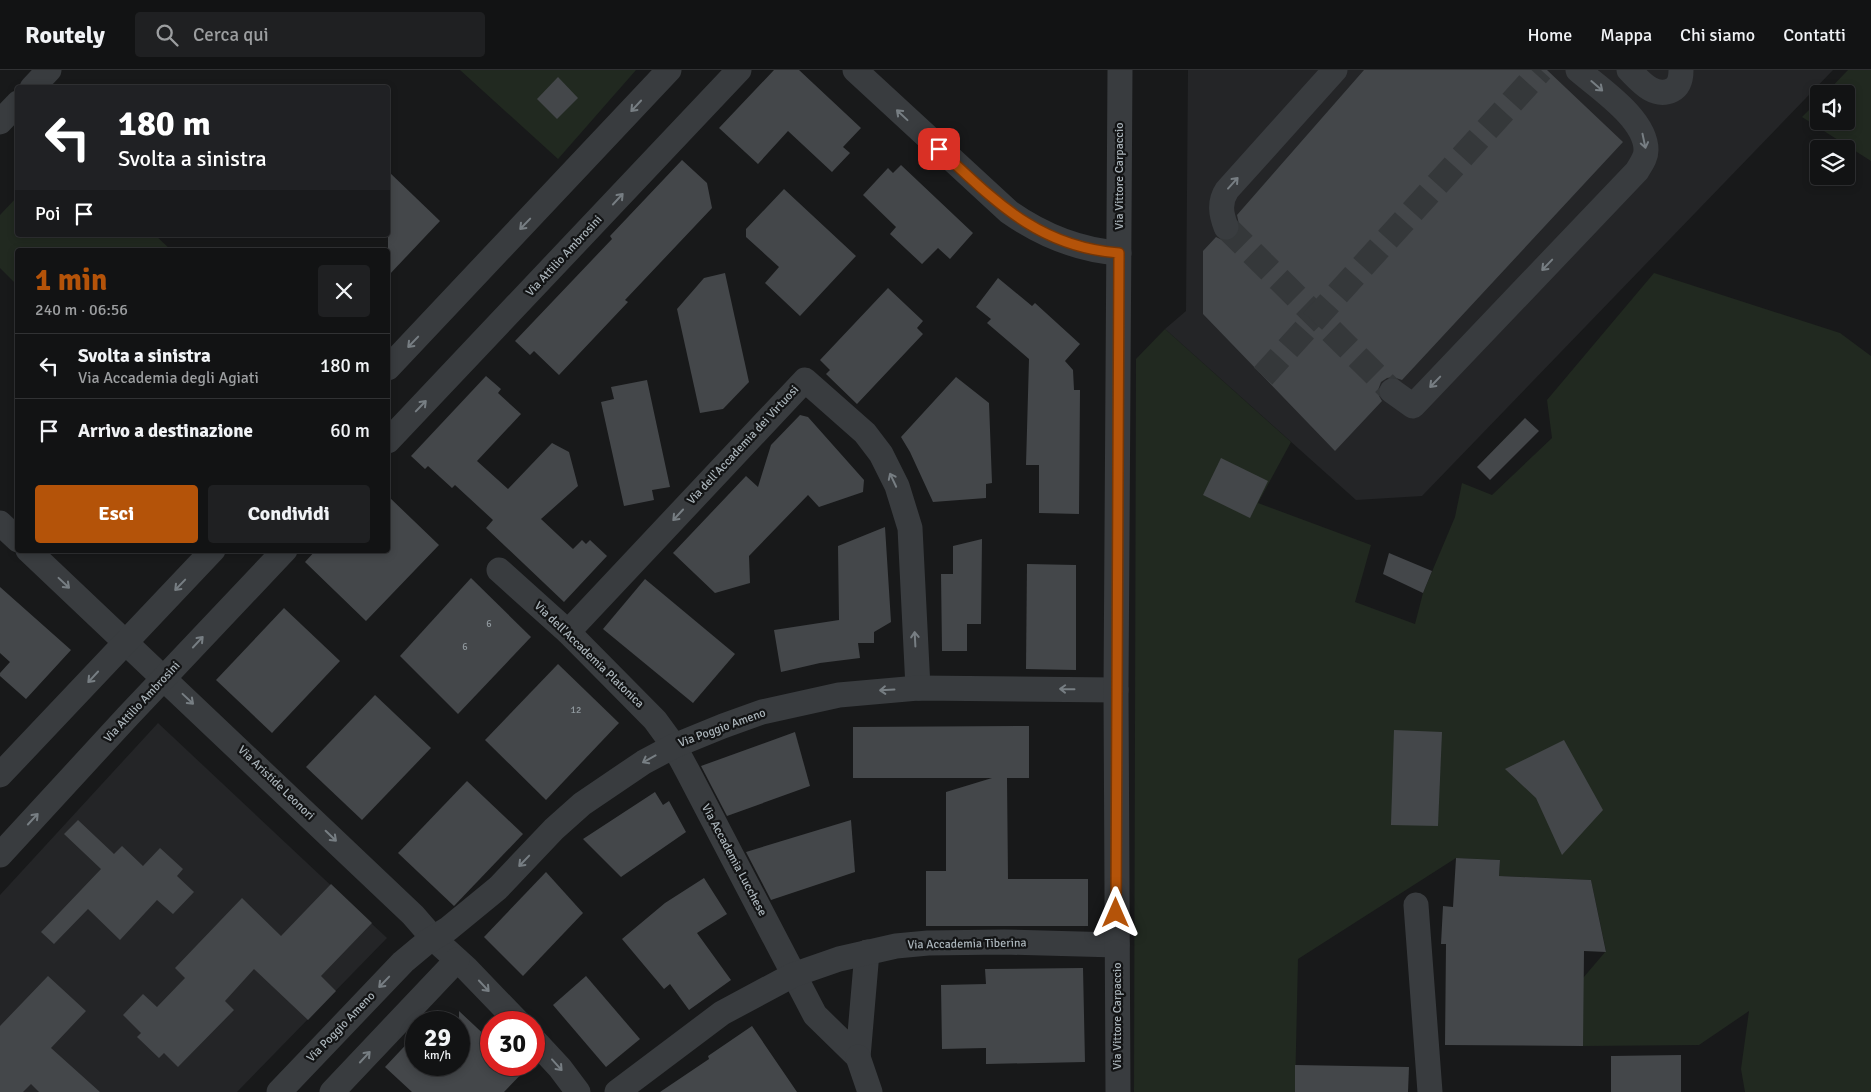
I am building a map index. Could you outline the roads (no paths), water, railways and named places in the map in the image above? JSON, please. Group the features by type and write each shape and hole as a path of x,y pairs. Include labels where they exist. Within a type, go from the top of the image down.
{"street":[{"path":"35,85 49,70"},
{"path":"390,366 669,70"},
{"name":"Via Attilio Ambrosini","path":"390,439 739,70"},
{"path":"855,70 1014,216 1036,230 1066,242 1089,250 1119,253"},
{"name":"Via Vittore Carpaccio","path":"1118,1092 1116,690 1120,70"},
{"path":"1226,227 1221,211 1227,190 1335,70"},
{"path":"1392,391 1412,406 1637,171 1643,162 1646,152 1644,136 1635,121 1578,70"},
{"path":"1629,70 1643,84 1656,91 1665,92 1676,87 1680,82 1681,70"},
{"path":"1616,103 1656,91"},
{"path":"0,122 15,106"},
{"name":"Via dell'Accademia dei Virtuosi","path":"568,632 805,380 865,433 881,454 897,486 910,528 918,688"},
{"path":"0,523 15,537"},
{"name":"Via Aristide Leonori","path":"31,553 413,915 507,1011"},
{"path":"0,775 210,553"},
{"name":"Via Attilio Ambrosini","path":"0,855 282,553"},
{"name":"Via dell'Accademia Platonica","path":"499,570 568,632 655,720 674,746"},
{"name":"Via Poggio Ameno","path":"279,1092 403,962 448,929 498,888 554,829 582,804 636,767 674,746 754,715 840,695 918,688 1116,690"},
{"name":"Via Accademia Lucchese","path":"674,746 815,1015 858,1056"},
{"path":"1416,905 1430,1092"},
{"name":"Via Accademia Tiberina","path":"618,1092 722,1013 794,975 839,959 896,946 928,944 1004,942 1117,945"},
{"path":"867,952 858,1056 870,1092"},
{"path":"332,1092 457,960"},
{"path":"403,962 429,989"},
{"path":"545,1052 578,1092"}],"tunnel":[{"path":"1263,376 1541,70"},
{"path":"1226,227 1392,391"}]}
